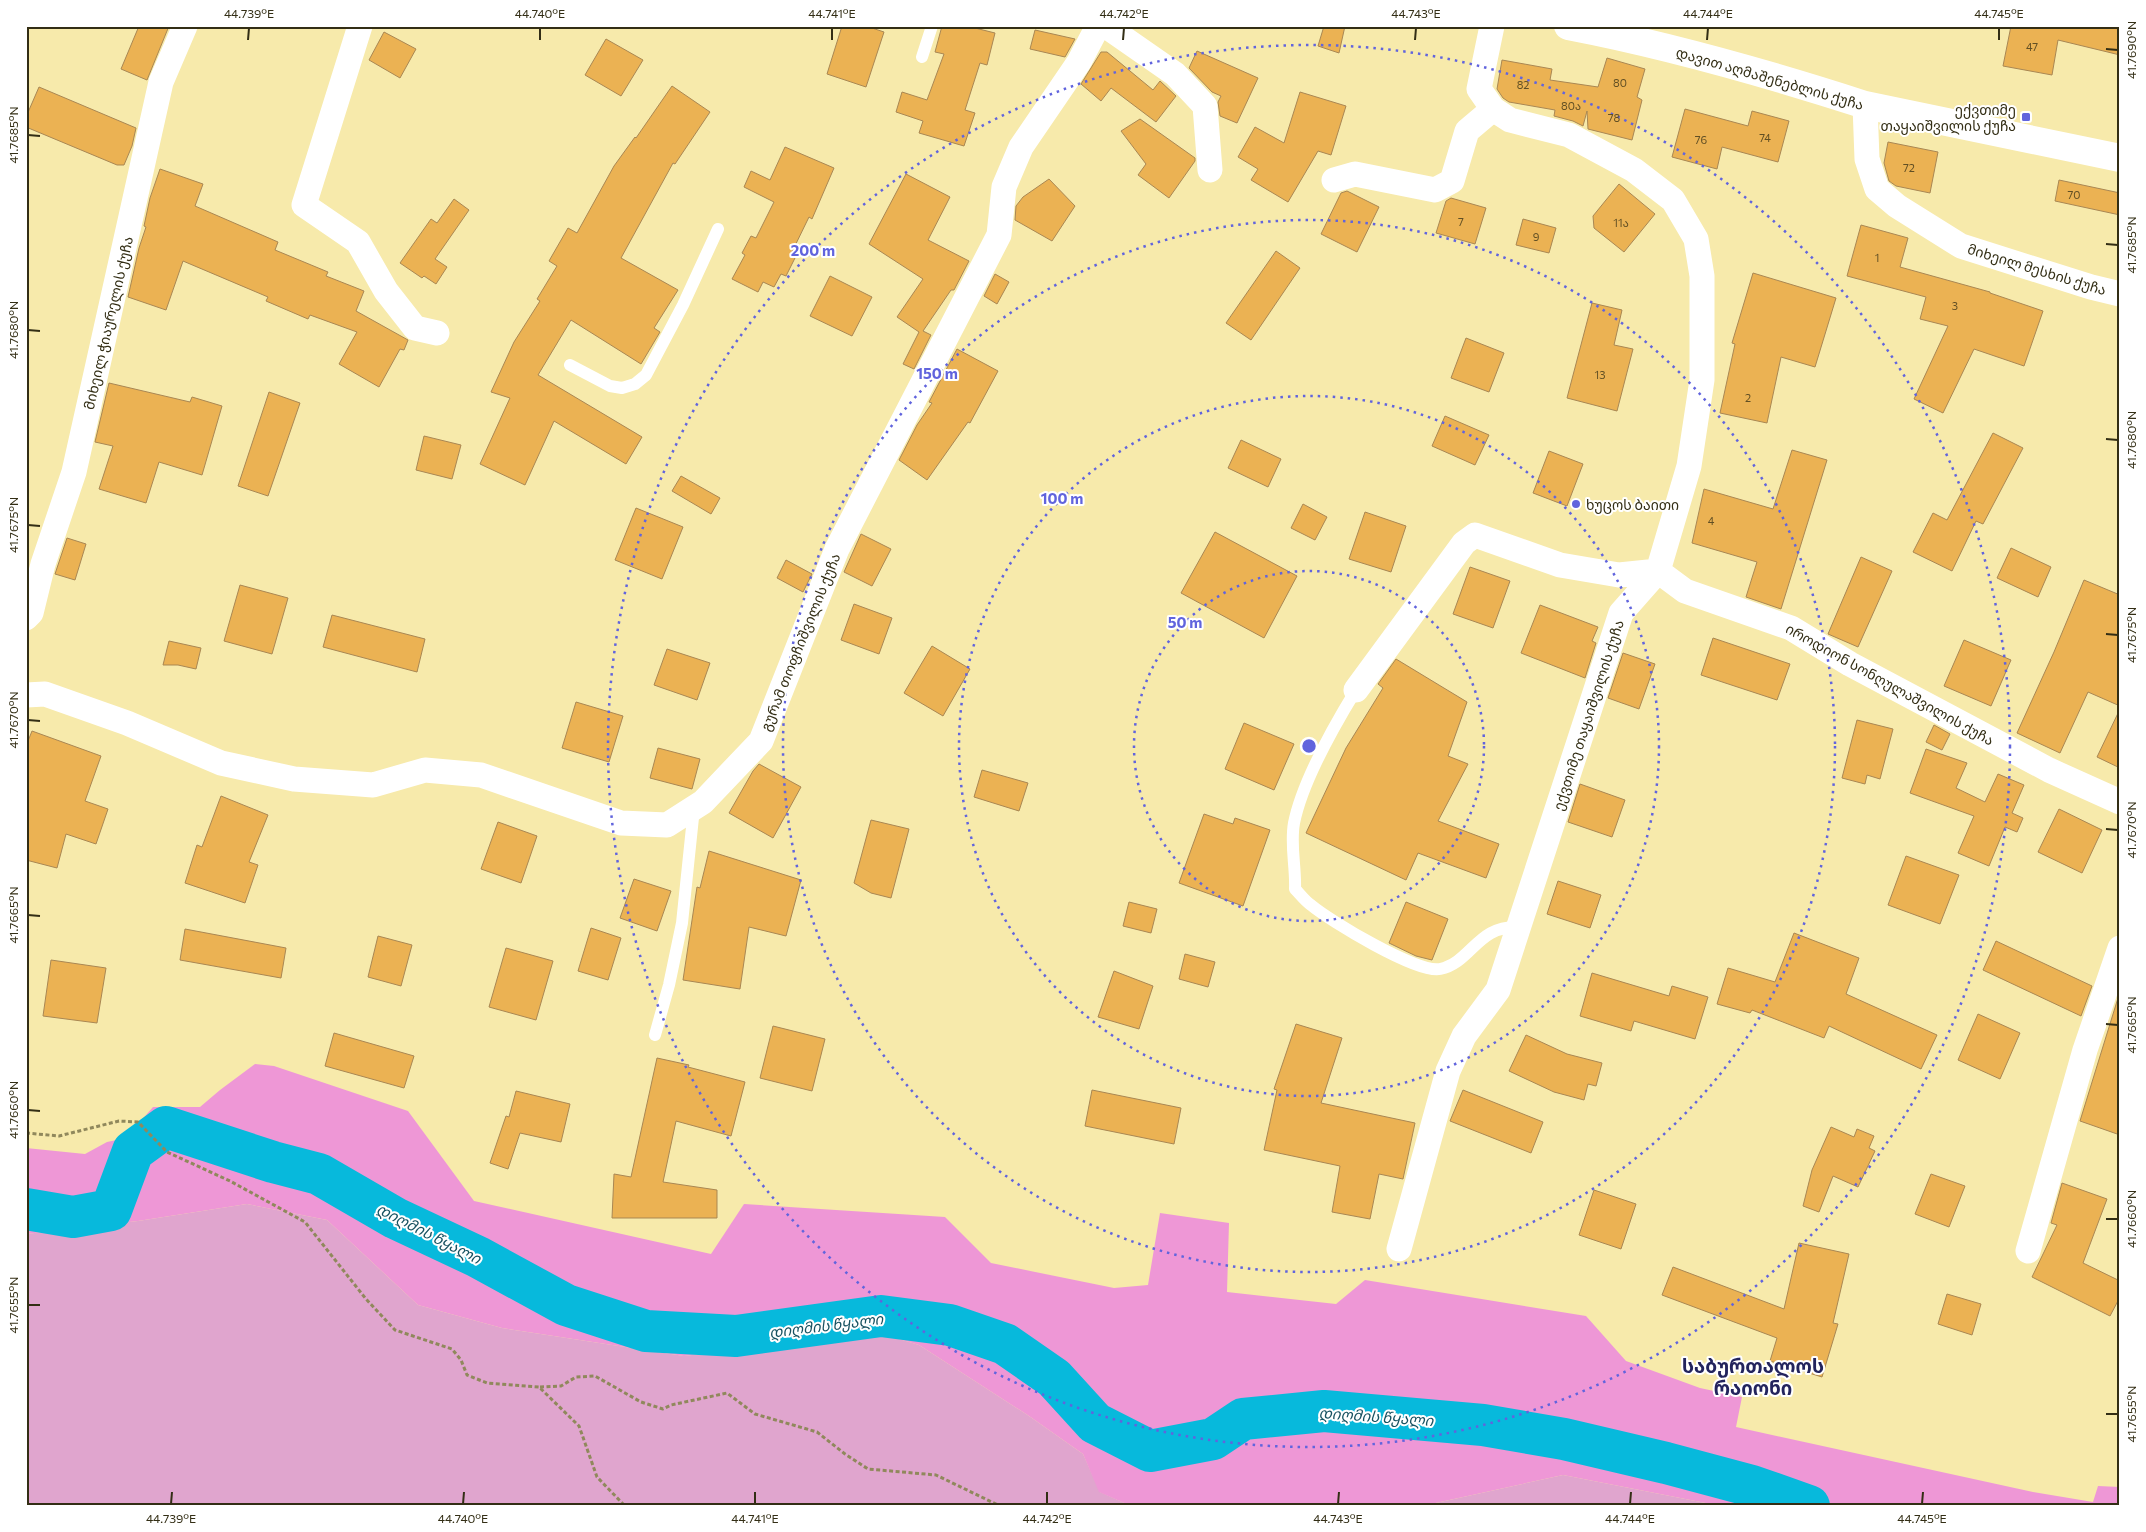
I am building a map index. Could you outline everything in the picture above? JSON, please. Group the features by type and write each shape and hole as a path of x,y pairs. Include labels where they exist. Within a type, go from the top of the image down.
{"street":[{"name":"მიხეილ ჭიაურელის ქუჩა","path":"26,618 31,613 43,564 74,472 161,82 185,26"},
{"path":"360,26 304,205 358,242 386,291 415,328 437,333"},
{"name":"გურამ თოფჩიშვილის ქუჩა","path":"26,695 45,694 127,723 221,763 294,779 373,785 425,770 481,775 621,823 667,824 694,808 703,802 761,741 837,548 999,235 1004,187 1021,147 1079,62 1098,26"},
{"path":"1106,26 1175,74 1205,106 1210,170"},
{"name":"ექვთიმე თაყაიშვილის ქუჩა","path":"1399,1249 1448,1071 1464,1036 1498,990 1622,613 1658,571 1689,466 1702,380 1702,276 1696,239 1673,200 1634,170 1569,135 1510,120 1493,109 1479,89 1492,26"},
{"name":"დავით აღმაშენებლის ქუჩა","path":"1568,26 1626,37 1865,105 2120,158"},
{"name":"მიხეილ მესხის ქუჩა","path":"1865,105 1867,159 1877,189 1897,206 1961,246 2091,287 2120,294"},
{"path":"1334,180 1355,174 1435,190 1452,181 1467,130 1493,109"},
{"path":"1356,690 1464,543 1475,535 1560,564 1619,576 1658,571"},
{"name":"იროდიონ სონღულაშვილის ქუჩა","path":"1658,571 1685,591 1790,628 1850,664 2049,770 2120,802"},
{"path":"2028,1250 2085,1050 2120,948"}],"lane":[{"path":"922,57 932,26"},
{"path":"570,365 610,386 622,388 635,384 646,375 683,305 718,229"},
{"path":"1356,690 1340,715 1302,796 1294,824 1292,848 1296,870 1295,889 1310,905 1368,942 1423,966 1440,970 1458,960 1485,935 1505,926 1519,927"},
{"path":"655,1035 669,985 682,923 694,808"}],"path":[{"path":"26,1133 59,1136 119,1121 138,1122 167,1152 230,1181 305,1222 366,1299 394,1330 452,1349 461,1360 466,1375 487,1383 539,1387 560,1386 576,1377 595,1376 641,1402 663,1409 671,1405 727,1393 755,1414 817,1432 868,1469 936,1475 1000,1506"},
{"path":"539,1387 579,1426 598,1477 625,1506"}],"shaded area":[{"path":"255,1064 274,1066 408,1111 474,1201 711,1254 744,1204 945,1217 991,1263 1114,1288 1148,1285 1160,1213 1229,1223 1227,1292 1336,1304 1365,1280 1586,1316 1626,1361 1700,1388 1742,1397 1736,1427 2033,1492 2093,1502 2098,1486 2120,1487 2120,1506 1721,1506 1563,1475 1422,1506 1131,1506 1099,1492 1083,1454 1029,1416 919,1345 876,1332 684,1356 502,1328 418,1305 327,1220 247,1204 138,1221 26,1234 26,1148 85,1154 107,1142 126,1138 153,1107 200,1107"},
{"path":"247,1204 327,1220 418,1305 502,1328 684,1356 876,1332 919,1345 1029,1416 1083,1454 1100,1492 1131,1506 26,1506 26,1234 138,1221"},
{"path":"1563,1475 1721,1506 1422,1506"}],"building":[{"path":"139,26 169,26 147,80 121,69"},
{"path":"842,26 866,26 884,32 866,87 827,74"},
{"path":"942,26 967,26 995,33 987,65 980,63 965,110 975,113 964,146 919,133 923,121 896,112 902,92 927,100 944,54 935,52"},
{"path":"1324,26 1345,26 1339,53 1318,46"},
{"path":"2011,26 2120,26 2120,55 2058,40 2052,75 2003,66"},
{"path":"1035,30 1075,39 1065,57 1030,49"},
{"path":"384,32 416,49 400,78 369,60"},
{"path":"606,39 643,60 621,96 585,75"},
{"path":"1197,51 1258,78 1237,123 1220,116 1218,102 1221,96 1212,92 1189,68"},
{"path":"1101,52 1107,52 1153,90 1160,81 1176,96 1156,122 1111,88 1101,101 1081,84"},
{"path":"1607,58 1645,69 1637,97 1642,100 1632,140 1588,129 1587,111 1583,126 1554,116 1555,110 1509,102 1503,98 1497,89 1502,60 1552,69 1550,80 1598,87"},
{"path":"672,86 710,112 675,164 673,163 621,258 678,290 654,328 660,332 641,364 571,320 538,375 642,437 626,464 554,421 525,485 480,464 510,398 491,392 514,342 540,301 537,299 557,266 549,261 568,228 577,233 614,166"},
{"path":"39,87 136,128 132,146 124,165 117,165 26,127 26,117"},
{"path":"1300,92 1346,106 1331,155 1318,151 1288,202 1251,180 1258,169 1238,157 1255,127 1284,143"},
{"path":"1685,109 1748,126 1752,111 1789,121 1778,162 1722,147 1717,169 1672,157"},
{"path":"1140,119 1195,158 1195,161 1169,198 1138,175 1146,164 1121,131"},
{"path":"1888,142 1938,152 1930,193 1896,186 1889,181 1884,163"},
{"path":"785,147 834,168 812,219 809,217 790,256 795,258 786,276 781,274 774,287 763,282 758,292 732,279 745,255 742,253 751,236 756,238 774,202 744,187 751,171 770,180"},
{"path":"160,169 203,184 195,206 278,242 275,250 328,272 326,276 364,291 356,311 408,340 404,350 400,349 379,387 339,364 357,332 310,315 308,319 266,301 268,297 183,261 166,310 128,297 139,248 146,227 144,226 150,198"},
{"path":"906,174 950,197 928,240 969,261 954,290 951,290 923,331 931,335 914,369 903,364 919,332 897,317 923,279 869,244"},
{"path":"1049,179 1075,206 1052,241 1015,220 1016,206 1023,197"},
{"path":"2059,180 2120,193 2120,215 2055,201"},
{"path":"1619,184 1655,214 1624,252 1594,228 1593,216"},
{"path":"1347,191 1379,207 1357,252 1321,234 1341,193"},
{"path":"1451,198 1486,208 1475,244 1436,233 1446,201"},
{"path":"454,199 469,210 435,259 447,267 436,284 424,276 422,278 400,263 431,219 437,223"},
{"path":"1523,219 1556,228 1549,253 1516,245"},
{"path":"1861,225 1908,238 1900,267 1990,292 2043,311 2024,366 1974,349 1943,413 1914,399 1948,326 1920,319 1926,297 1847,276"},
{"path":"1276,251 1300,268 1251,340 1226,323"},
{"path":"1753,273 1836,298 1815,367 1781,357 1767,423 1720,413 1735,344 1732,343"},
{"path":"995,274 1009,282 997,304 984,296"},
{"path":"830,276 872,297 852,336 810,316"},
{"path":"1592,303 1622,310 1614,345 1633,349 1617,411 1567,398"},
{"path":"1466,338 1504,353 1489,392 1451,378"},
{"path":"957,349 998,371 970,423 968,422 927,480 899,460 917,425 932,403 929,402"},
{"path":"109,383 190,402 192,397 222,406 202,475 159,462 146,503 99,489 113,446 95,442"},
{"path":"269,392 300,403 268,496 238,486"},
{"path":"1445,416 1489,435 1475,465 1432,446"},
{"path":"1993,433 2023,448 1983,524 1976,521 1952,571 1913,552 1933,513 1947,520"},
{"path":"424,436 461,445 452,479 416,470"},
{"path":"1241,440 1281,459 1268,487 1228,468"},
{"path":"1792,450 1827,460 1781,609 1746,597 1757,562 1692,543 1704,489 1773,509"},
{"path":"1549,451 1583,464 1567,506 1533,493"},
{"path":"681,476 720,498 711,514 672,491"},
{"path":"1303,504 1327,517 1315,540 1291,528"},
{"path":"636,508 683,527 662,579 615,560"},
{"path":"1365,512 1406,526 1391,572 1349,559"},
{"path":"1215,532 1297,576 1264,638 1181,593"},
{"path":"861,534 891,549 872,586 844,572"},
{"path":"67,538 86,544 75,580 55,574"},
{"path":"2011,548 2051,567 2038,597 1997,578"},
{"path":"1861,557 1892,571 1858,647 1828,634"},
{"path":"786,560 812,574 803,592 777,578"},
{"path":"1470,567 1510,581 1493,628 1453,614"},
{"path":"2084,580 2120,595 2120,706 2088,692 2060,753 2017,733"},
{"path":"240,585 288,598 272,654 224,641"},
{"path":"854,604 892,618 879,654 841,640"},
{"path":"1540,605 1598,627 1592,641 1596,643 1585,678 1521,653"},
{"path":"332,615 425,639 417,672 323,647"},
{"path":"1713,638 1790,664 1777,700 1701,675"},
{"path":"1964,640 2011,660 1991,706 1944,686"},
{"path":"169,641 201,648 196,669 178,665 163,665"},
{"path":"932,646 970,669 943,716 904,693"},
{"path":"667,649 710,663 697,700 654,685"},
{"path":"1623,653 1655,664 1639,709 1608,698"},
{"path":"1396,659 1467,702 1448,756 1468,764 1438,821 1499,844 1486,878 1418,853 1406,880 1306,833 1346,748 1383,688 1378,684"},
{"path":"576,702 623,716 609,762 562,748"},
{"path":"2120,709 2120,768 2097,757"},
{"path":"1857,720 1893,729 1880,779 1867,775 1865,784 1842,778"},
{"path":"1244,723 1294,744 1274,790 1225,769"},
{"path":"1934,725 1950,734 1942,750 1926,742"},
{"path":"32,731 101,756 85,801 108,809 96,844 66,834 57,868 26,860 26,746"},
{"path":"658,748 700,759 692,789 650,778"},
{"path":"1926,749 1967,763 1956,788 1985,802 1998,774 2024,785 2012,813 2023,818 2017,832 2005,827 1989,866 1958,853 1974,816 1910,793"},
{"path":"759,764 801,787 773,838 729,813"},
{"path":"982,770 1028,783 1019,811 974,797"},
{"path":"1580,784 1625,800 1612,837 1568,822"},
{"path":"221,796 268,815 249,862 258,865 245,903 185,883 197,845 202,847"},
{"path":"2059,809 2102,830 2082,873 2038,852"},
{"path":"1204,814 1233,824 1235,818 1270,830 1243,906 1179,883"},
{"path":"871,820 909,829 891,898 871,893 854,883"},
{"path":"498,822 537,836 521,883 481,869"},
{"path":"709,851 801,880 786,936 749,927 740,989 683,980 697,887 700,888"},
{"path":"1906,856 1959,875 1940,924 1888,905"},
{"path":"634,879 671,891 657,931 620,918"},
{"path":"1558,881 1601,895 1590,928 1547,914"},
{"path":"1129,902 1157,909 1151,933 1123,926"},
{"path":"1406,902 1448,919 1432,960 1416,956 1389,943"},
{"path":"591,928 621,938 608,980 578,971"},
{"path":"185,929 286,948 281,978 180,960"},
{"path":"1794,933 1859,958 1846,994 1937,1035 1921,1069 1829,1026 1824,1038 1752,1010 1750,1013 1717,1004 1728,968 1775,982"},
{"path":"378,936 412,945 401,986 368,977"},
{"path":"1996,941 2092,986 2081,1016 1983,970"},
{"path":"506,948 553,961 536,1020 489,1007"},
{"path":"1185,954 1215,962 1208,987 1179,979"},
{"path":"51,960 106,968 97,1023 43,1016"},
{"path":"1114,971 1153,986 1139,1029 1098,1017"},
{"path":"1592,973 1669,996 1672,986 1708,997 1695,1039 1634,1021 1631,1031 1580,1016"},
{"path":"2118,998 2120,999 2120,1135 2080,1121"},
{"path":"1978,1014 2020,1033 2000,1079 1958,1060"},
{"path":"1296,1024 1342,1038 1321,1103 1415,1123 1403,1179 1379,1174 1370,1219 1332,1212 1340,1166 1264,1150 1277,1090 1274,1089"},
{"path":"773,1026 825,1039 812,1091 760,1078"},
{"path":"334,1033 414,1056 404,1088 325,1066"},
{"path":"1526,1035 1567,1054 1602,1063 1596,1086 1588,1084 1584,1100 1554,1092 1509,1071"},
{"path":"657,1058 689,1065 688,1067 745,1082 731,1136 676,1121 663,1182 717,1190 717,1218 612,1218 614,1174 631,1177"},
{"path":"1092,1090 1181,1108 1174,1144 1085,1126"},
{"path":"1463,1090 1543,1122 1531,1153 1450,1121"},
{"path":"516,1091 570,1104 561,1142 520,1133 508,1169 490,1163 506,1116 509,1117"},
{"path":"1831,1127 1854,1137 1857,1129 1874,1136 1869,1148 1875,1151 1858,1187 1833,1176 1819,1212 1803,1206 1812,1170"},
{"path":"1931,1174 1965,1186 1949,1227 1915,1214"},
{"path":"2062,1183 2107,1199 2083,1263 2120,1281 2120,1297 2110,1316 2032,1277 2057,1225 2051,1223"},
{"path":"1594,1190 1636,1204 1621,1249 1579,1235"},
{"path":"1799,1243 1849,1254 1833,1323 1838,1324 1822,1377 1770,1361 1777,1338 1662,1295 1673,1267 1784,1309"},
{"path":"1947,1294 1981,1304 1972,1335 1938,1324"}],"waterway":[{"name":"დიღმის წყალი","path":"26,1209 73,1217 111,1210 133,1151 166,1127 273,1162 319,1174 395,1218 478,1257 566,1305 646,1331 736,1336 881,1316 950,1325 1005,1344 1054,1378 1095,1423 1150,1451 1213,1439 1243,1419 1324,1411 1483,1425 1564,1439 1752,1486 1809,1506"}],"place":[{"name":"ექვთიმე თაყაიშვილის ქუჩა","path":"2026,117"},
{"name":"ხუცოს ბაითი","path":"1576,504"}],"district":[{"name":"საბურთალოს რაიონი","path":"1753,1376"}]}
